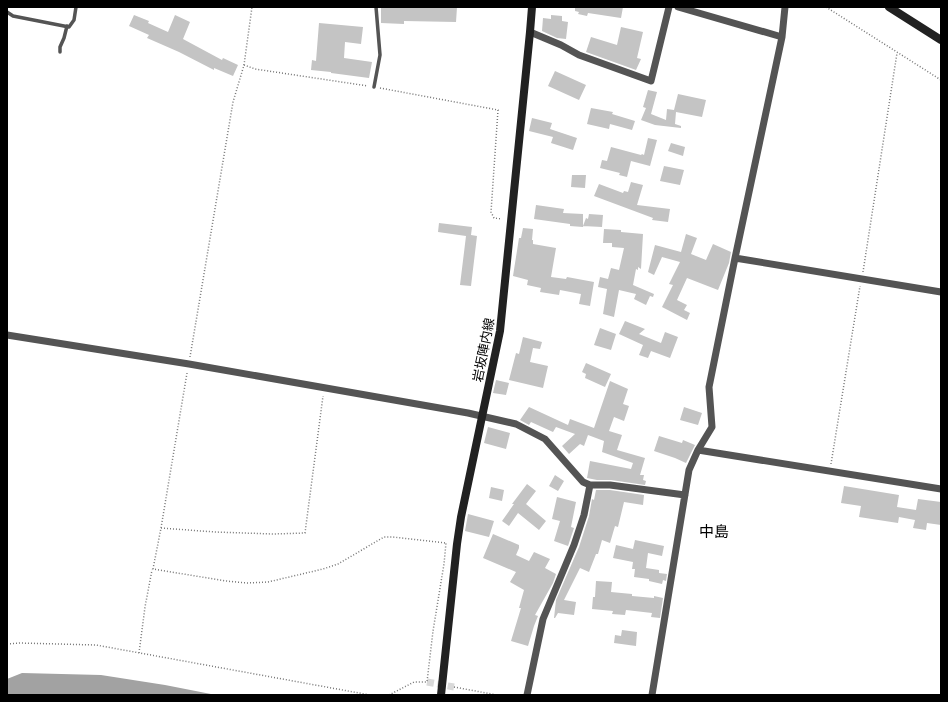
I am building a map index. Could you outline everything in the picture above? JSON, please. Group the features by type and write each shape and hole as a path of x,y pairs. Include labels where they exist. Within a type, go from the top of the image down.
{"main road":[{"name":"岩坂陣内線","path":"441,695 461,517 500,331 532,7"},
{"path":"889,7 941,40"}],"street":[{"path":"530,32 561,45 579,55 651,81 668,7"},
{"path":"678,7 782,37"},
{"path":"652,695 689,470 698,450 712,426 709,387 782,37 785,7"},
{"path":"735,258 941,292"},
{"path":"7,335 188,364 468,413 516,424 545,439 583,482 590,486 610,486 685,495"},
{"path":"698,450 941,489"},
{"path":"527,695 542,619 574,545 584,515 590,486"}],"lane":[{"path":"7,12 13,16 70,26 74,20 76,7"},
{"path":"374,87 380,55 376,7"},
{"path":"60,52 60,47 67,26"}],"path":[{"path":"139,653 145,607 161,528 233,102 244,65 252,7"},
{"path":"826,7 941,80"},
{"path":"830,471 862,279 897,53"},
{"path":"244,65 255,69 374,87 498,110 491,212 494,218 512,220"},
{"path":"161,528 215,532 273,534 305,533 324,388"},
{"path":"152,569 226,581 247,583 268,582 338,564 384,537 393,536 446,544 457,544"},
{"path":"389,695 414,682 428,682 433,631 446,544"},
{"path":"7,644 96,645 370,695"},
{"path":"454,687 497,695"}],"shaded area":[{"path":"22,673 101,675 216,695 7,695 7,679"}],"building":[{"path":"381,7 457,7 456,22 404,21 404,24 381,23"},
{"path":"575,7 623,7 621,18 588,13 587,16 578,14 579,12 575,11"},
{"path":"134,15 149,21 148,23 168,32 175,15 190,22 183,39 222,60 223,58 238,65 233,76 214,68 214,70 147,38 149,35 129,26"},
{"path":"551,15 562,16 562,21 568,22 566,39 557,38 542,31 543,18 551,19"},
{"path":"319,23 363,27 361,44 345,42 344,58 372,62 369,78 311,70 312,60 316,61"},
{"path":"621,27 643,32 637,58 641,59 636,70 586,52 591,37 617,45"},
{"path":"555,71 586,85 579,100 548,86"},
{"path":"648,90 657,92 651,114 666,120 667,109 674,110 678,94 706,100 702,117 676,112 675,124 681,126 681,128 655,125 641,120 646,108 643,107"},
{"path":"591,108 613,112 612,114 635,121 632,130 610,124 609,129 587,124"},
{"path":"532,118 552,123 550,129 577,138 573,150 551,143 553,137 529,131"},
{"path":"648,138 657,140 650,166 631,161 627,177 619,175 620,173 600,168 602,160 607,161 611,147 644,155"},
{"path":"671,143 685,147 683,156 668,151"},
{"path":"664,166 684,170 680,185 660,181"},
{"path":"572,175 586,175 585,188 571,187"},
{"path":"631,182 643,185 637,205 670,209 668,222 652,220 653,218 594,196 599,184 623,193 624,191 628,192"},
{"path":"536,205 564,209 563,213 583,214 583,227 534,219"},
{"path":"589,214 603,215 602,227 583,226 586,218 588,219"},
{"path":"439,223 472,227 471,235 477,236 471,286 460,285 466,236 438,232"},
{"path":"523,228 533,229 533,244 556,248 551,277 566,279 567,277 594,282 590,306 579,304 581,294 560,290 559,295 540,292 541,288 527,285 528,280 513,276 519,238 521,238"},
{"path":"604,229 643,234 641,269 638,267 638,270 636,269 633,285 654,294 653,297 650,296 646,305 634,299 636,294 619,290 614,317 603,314 607,289 598,287 600,277 608,279 611,268 619,270 624,248 612,247 612,243 603,243"},
{"path":"686,234 697,238 691,254 706,260 713,244 731,252 729,263 718,290 687,278 677,300 687,305 684,310 690,313 687,320 662,307 673,285 669,284 680,262 662,257 654,275 648,272 655,245 681,252"},
{"path":"625,321 645,329 639,334 661,343 665,332 678,337 670,358 651,351 648,358 639,355 643,345 619,334"},
{"path":"600,328 616,334 611,350 594,345"},
{"path":"523,337 542,342 540,349 533,348 530,362 548,366 543,388 509,380 516,353 519,354"},
{"path":"586,363 611,374 605,387 585,378 586,374 582,372"},
{"path":"496,380 509,383 506,395 493,393"},
{"path":"610,381 628,389 623,404 629,406 624,421 614,417 609,431 622,435 617,450 645,458 640,475 644,475 643,480 646,481 645,485 587,478 590,461 631,469 633,463 602,452 604,441 588,435 584,446 580,444 569,454 562,446 575,434 556,427 553,432 531,422 529,425 520,420 529,407 568,425 570,419 594,428"},
{"path":"684,407 702,413 698,425 680,420"},
{"path":"488,427 510,433 506,449 484,443"},
{"path":"659,436 682,443 683,440 695,445 686,463 654,451"},
{"path":"555,475 564,481 558,491 549,486"},
{"path":"527,484 536,491 526,504 546,521 539,530 518,513 509,526 502,521 514,504 512,504"},
{"path":"844,486 899,495 897,507 916,510 918,499 941,502 941,525 927,523 926,530 913,528 915,520 899,517 898,523 859,517 861,506 841,503"},
{"path":"491,487 504,490 502,501 489,498"},
{"path":"596,490 610,490 644,495 643,505 624,502 618,527 615,526 610,543 602,540 598,554 596,554 589,572 580,568 564,600 576,602 574,615 558,613 554,618 556,600 579,547 589,516 592,499 594,500"},
{"path":"557,497 576,502 571,527 574,528 568,546 554,541 560,521 552,519"},
{"path":"468,514 494,521 489,537 465,531"},
{"path":"493,534 519,545 516,555 529,561 534,552 550,559 545,568 556,574 553,583 535,615 538,616 528,646 511,641 521,608 519,608 524,590 510,582 516,572 483,558"},
{"path":"635,540 664,546 662,556 648,553 646,568 659,570 659,573 667,574 666,581 663,580 662,584 649,581 649,579 634,577 635,569 632,569 633,562 613,558 616,545 633,549"},
{"path":"596,581 612,582 611,592 632,594 632,596 654,598 654,596 663,598 660,618 651,617 652,613 626,610 625,615 612,614 613,611 592,609 593,597 595,597"},
{"path":"622,630 637,632 636,646 614,643 615,635 621,636"}],"tunnel":[{"path":"427,682 454,687"}],"district":[{"name":"中島","path":"714,532"}]}
